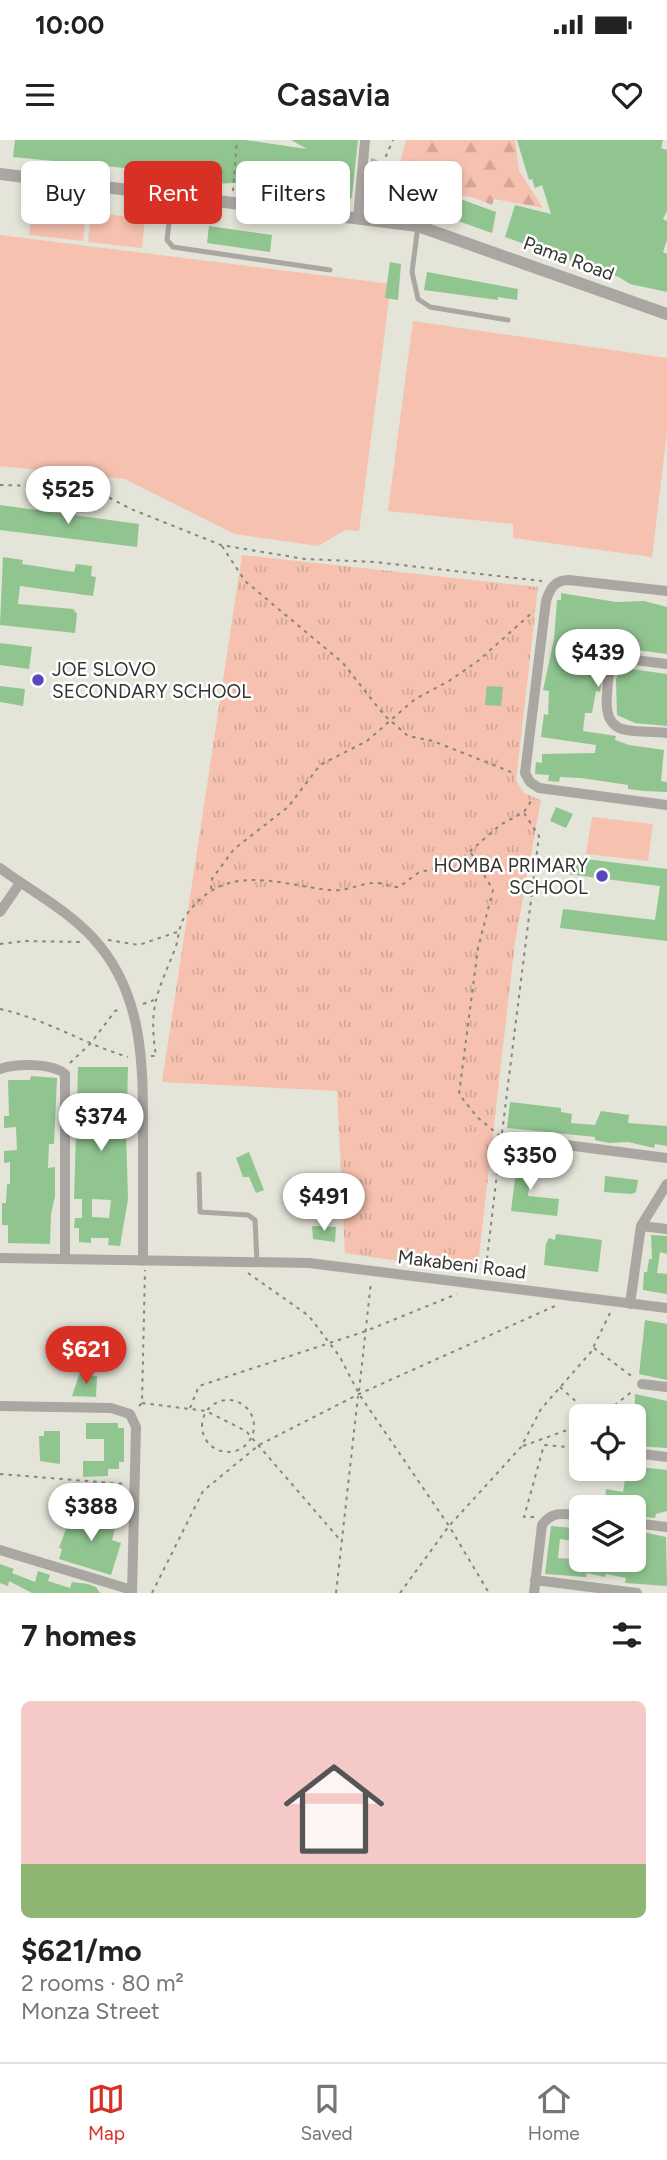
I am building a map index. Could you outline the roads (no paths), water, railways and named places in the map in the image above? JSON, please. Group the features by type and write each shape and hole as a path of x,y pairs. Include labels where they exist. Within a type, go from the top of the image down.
{"street":[{"path":"358,218 365,140"},
{"name":"Pama Road","path":"0,174 124,189"},
{"name":"Pama Road","path":"222,202 418,226 667,314"},
{"path":"667,591 569,580 554,585 546,601 527,777 539,788 667,806"},
{"path":"667,664 627,659 614,664 608,677 605,714 612,726 618,728 667,733"},
{"path":"0,868 60,909 95,940 111,962 132,1006 143,1058 143,1261"},
{"path":"0,912 20,883"},
{"path":"0,1069 30,1067 62,1070 67,1078 65,1258"},
{"path":"507,1137 667,1157"},
{"path":"630,1304 641,1226 667,1184"},
{"path":"641,1226 667,1229"},
{"name":"Makabeni Road","path":"0,1258 309,1263 667,1308"},
{"path":"642,1384 667,1387"},
{"path":"0,1406 111,1408 130,1414 136,1427 132,1592 0,1549"},
{"path":"646,1454 667,1457"},
{"path":"534,1593 542,1525 548,1517 557,1513 569,1514"},
{"path":"646,1524 667,1527"},
{"path":"536,1580 637,1593"}],"lane":[{"path":"169,224 167,240 173,247 330,270"},
{"path":"418,226 412,272 418,299 430,307 508,320"},
{"path":"199,1174 200,1212 248,1215 255,1220 257,1262"}],"place":[{"name":"JOE SLOVO SECONDARY SCHOOL","path":"38,680"},
{"name":"HOMBA PRIMARY SCHOOL","path":"602,876"}]}
